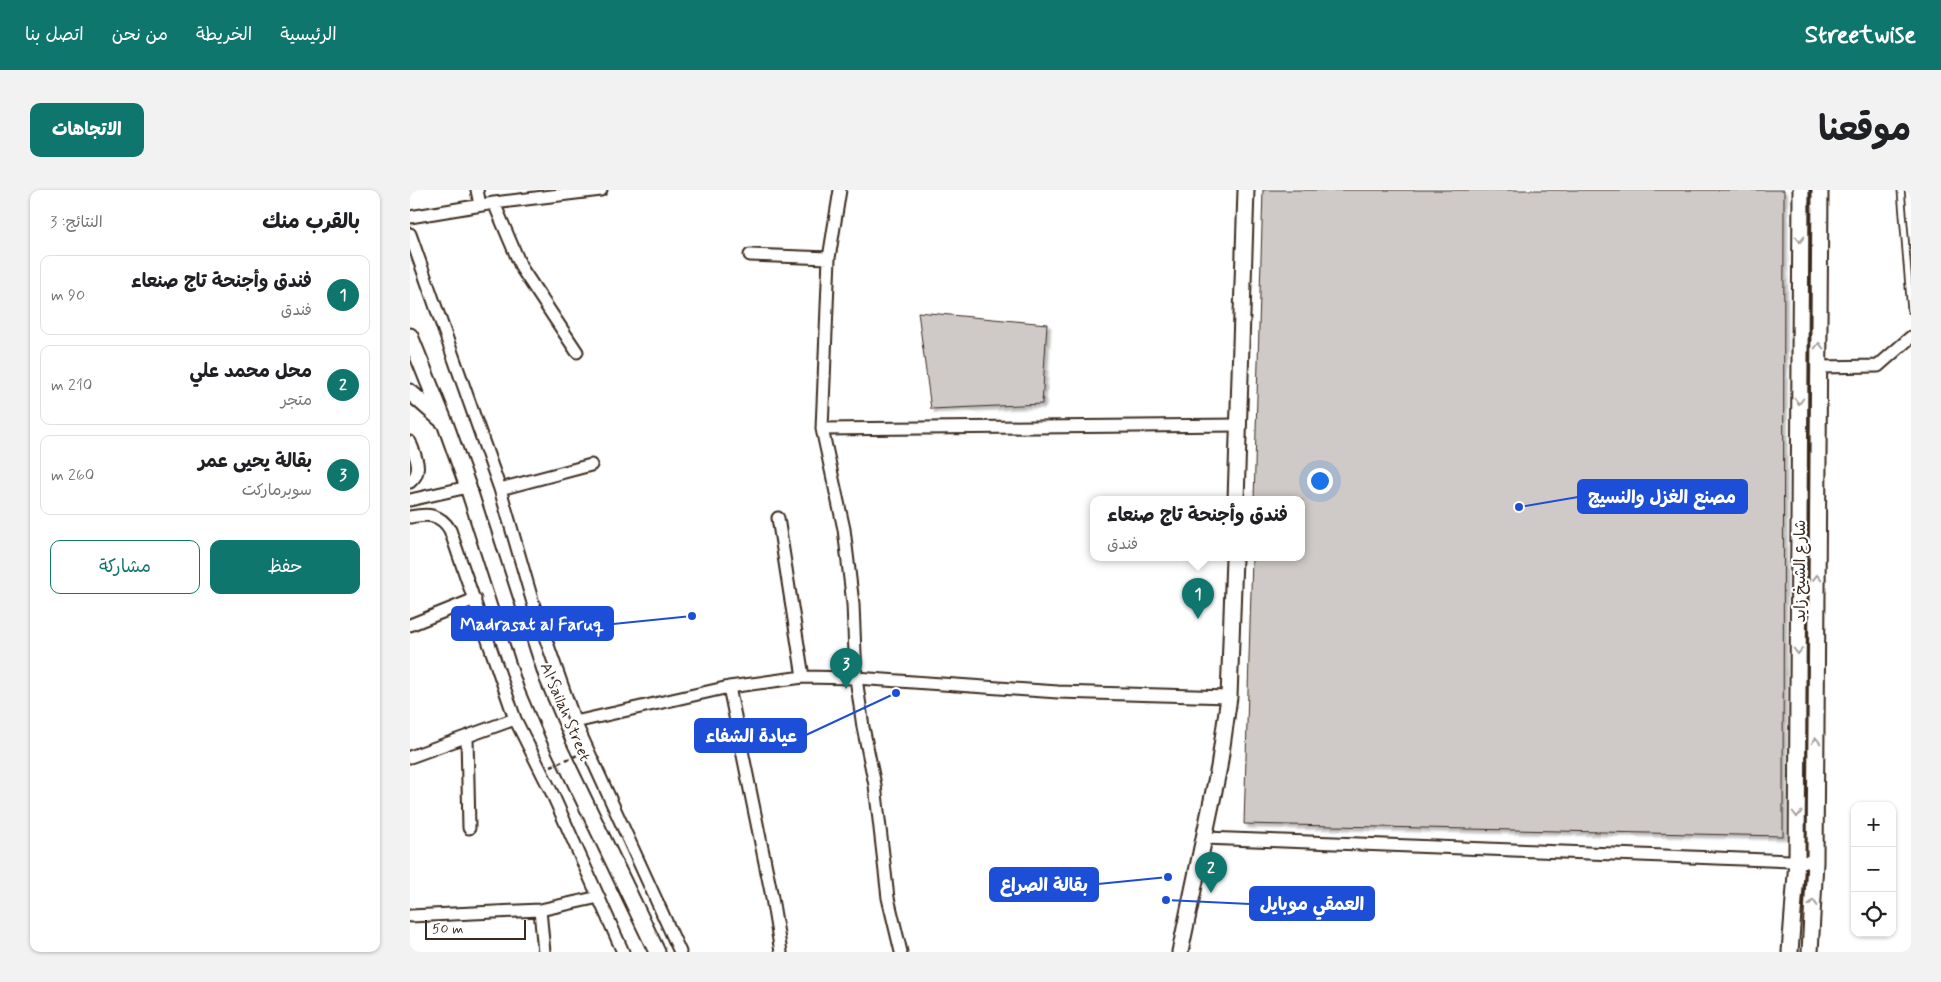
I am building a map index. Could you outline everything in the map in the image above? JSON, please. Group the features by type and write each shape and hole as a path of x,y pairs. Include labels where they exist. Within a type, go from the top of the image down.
{"main road":[{"path":"1236,496 1246,190"},
{"path":"1790,952 1797,861 1801,190"},
{"name":"شارع الشيخ زايد","path":"1810,952 1815,862 1820,190"},
{"name":"Al Sailah Street","path":"410,336 468,487 532,685 558,746 657,952"},
{"path":"410,392 445,423"},
{"path":"1180,952 1219,767 1229,697 1234,561"}],"street":[{"path":"477,190 480,205"},
{"path":"410,217 535,194 601,190"},
{"path":"840,190 829,258 822,429 844,529 853,604 856,678 863,727 875,785 888,898 901,952"},
{"path":"494,203 522,268 577,352"},
{"path":"410,234 500,489 533,603 575,722 680,952"},
{"path":"750,255 829,258"},
{"path":"1819,367 1878,366 1911,337"},
{"path":"822,429 1239,425"},
{"path":"410,442 418,468 418,474 410,482"},
{"path":"500,489 590,466"},
{"path":"410,500 468,487"},
{"path":"410,517 428,514 447,524 475,599 515,719 552,793 623,952"},
{"path":"778,518 803,677"},
{"path":"410,625 475,599"},
{"path":"575,722 729,687 803,677 856,678 1058,692 1229,697"},
{"path":"729,687 771,892 781,952"},
{"path":"410,757 515,719"},
{"path":"467,737 469,828"},
{"path":"1205,838 1815,862"},
{"path":"410,916 540,910 599,897"},
{"path":"540,910 544,952"}],"lane":[{"path":"1901,190 1911,310"}],"path":[{"path":"551,766 585,752"}],"building":[{"path":"1263,190 1784,190 1783,836 1244,824 1252,561 1305,561 1305,496 1254,496"},
{"path":"918,312 1047,324 1042,404 931,409"}],"place":[{"name":"مصنع الغزل والنسيج","path":"1519,507"},
{"name":"Madrasat al Faruq","path":"692,616"},
{"name":"فندق وأجنحة تاج صنعاء","path":"1198,619"},
{"name":"بقالة يحيى عمر","path":"846,689"},
{"name":"عيادة الشفاء","path":"896,693"},
{"name":"بقالة الصراع","path":"1168,877"},
{"name":"محل محمد علي","path":"1211,893"},
{"name":"العمقي موبايل","path":"1166,900"}]}
